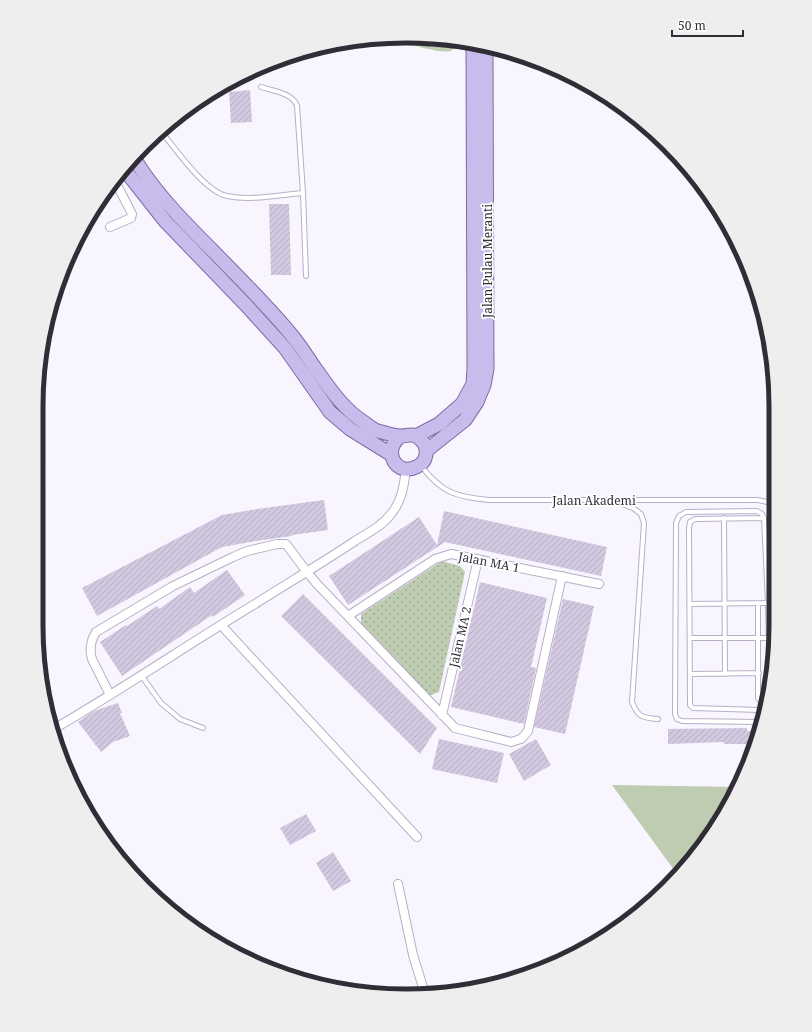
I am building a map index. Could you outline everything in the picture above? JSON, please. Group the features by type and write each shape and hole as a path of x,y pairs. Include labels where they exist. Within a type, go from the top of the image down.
{"main road":[{"name":"Jalan Pulau Meranti","path":"416,436 439,424 462,404 473,384 473,49"},
{"name":"Jalan Pulau Meranti","path":"426,451 465,420 477,402 484,385 487,369 486,52"},
{"path":"137,162 176,214 255,295 294,338 340,403 360,420 376,430 401,436 411,434 423,442 426,451 424,461 416,468 406,469 397,465 392,455 391,451 394,442 401,436"},
{"path":"128,174 165,221 285,348 330,412 350,429 392,455"}],"street":[{"path":"110,227 131,218 132,214 117,186"},
{"path":"57,727 307,572 381,524 398,506 403,491 406,469"},
{"path":"110,695 90,652 92,638 96,632 173,586 247,551 277,544 286,544 307,572 455,728 511,742 521,739 528,731 562,576"},
{"name":"Jalan MA 1","path":"348,616 439,557 450,554 599,584"},
{"name":"Jalan MA 2","path":"442,715 478,559"},
{"path":"221,625 417,837"},
{"path":"398,884 413,955 423,988"}],"lane":[{"path":"262,87 291,97 295,101 303,193 306,276"},
{"path":"164,135 196,173 211,188 226,196 248,197 303,193"},
{"name":"Jalan Akademi","path":"420,465 430,478 440,487 454,494 470,498 489,500 612,501 757,500 769,503"},
{"path":"612,501 633,508 641,514 644,523 632,702 636,711 643,718 658,719"},
{"path":"756,722 682,721 677,719 675,714 676,523 679,516 686,512 758,511 762,514 764,518 769,631"},
{"path":"724,518 725,674"},
{"path":"759,710 693,708 690,705 689,528 690,522 695,519 764,518"},
{"path":"689,604 768,604"},
{"path":"758,604 758,698 761,703"},
{"path":"690,638 768,638"},
{"path":"690,674 759,673"},
{"path":"141,675 161,704 180,719 203,728"}],"green space":[{"path":"407,43 455,46 450,51 438,51"},
{"path":"442,561 460,566 465,572 439,692 429,696 361,625 361,614"},
{"path":"612,785 732,787 708,828 674,870"}],"building":[{"path":"250,90 252,122 231,123 229,92"},
{"path":"269,204 289,204 291,275 271,275"},
{"path":"324,500 328,530 222,547 97,616 82,588 222,515"},
{"path":"444,511 607,547 601,576 445,542 348,605 329,576 419,517 437,545"},
{"path":"227,570 245,595 213,617 212,615 122,676 100,642 157,606 159,609 190,587 194,593"},
{"path":"480,582 547,598 531,667 536,668 524,724 451,707"},
{"path":"303,594 437,728 420,754 281,616"},
{"path":"563,599 594,606 565,734 534,727"},
{"path":"118,703 122,713 120,713 130,736 113,742 101,752 78,722 94,711"},
{"path":"747,728 747,731 754,731 750,744 724,744 724,742 668,744 668,729"},
{"path":"439,739 504,753 497,783 432,769"},
{"path":"536,739 551,765 524,781 509,754"},
{"path":"306,814 316,831 290,845 280,828"},
{"path":"333,852 351,881 333,891 316,863"}]}
